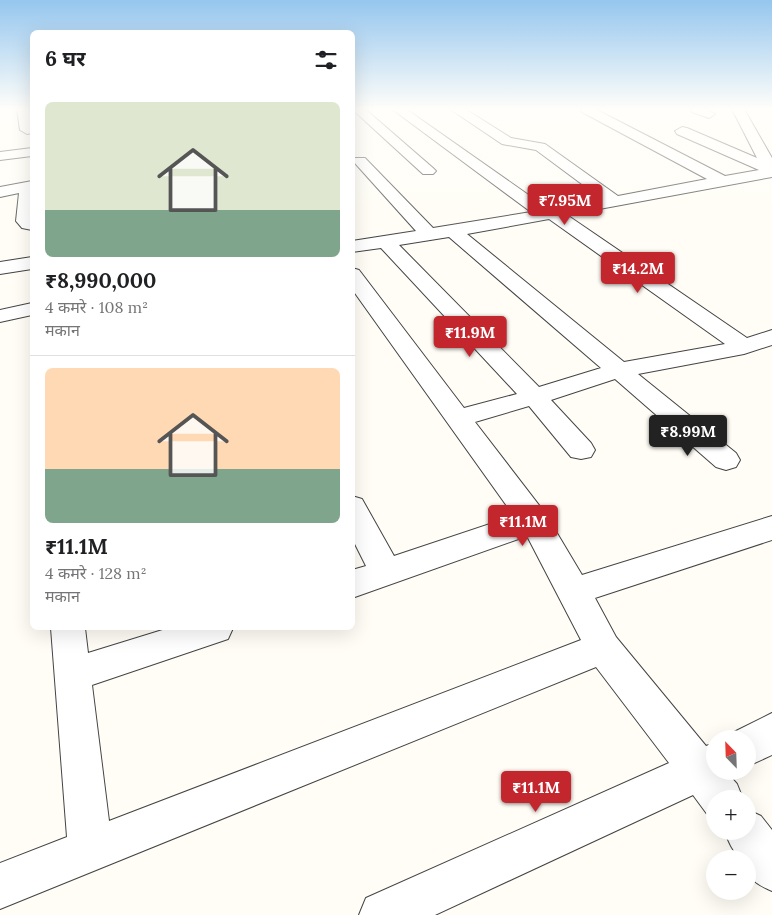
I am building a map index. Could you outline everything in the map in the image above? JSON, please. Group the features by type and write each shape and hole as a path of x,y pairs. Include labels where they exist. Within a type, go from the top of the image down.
{"street":[{"path":"0,156 30,152"},
{"path":"406,152 428,171"},
{"path":"459,152 744,347"},
{"path":"547,152 615,201"},
{"path":"667,152 722,181"},
{"path":"728,152 771,171"},
{"path":"761,152 771,171"},
{"path":"360,161 428,234"},
{"path":"355,246 615,201 771,171"},
{"path":"0,192 30,187 25,221 30,224"},
{"path":"453,230 726,460"},
{"path":"386,241 534,397 581,450"},
{"path":"0,268 30,262"},
{"path":"355,278 456,418 534,521 574,590 603,648 706,770"},
{"path":"0,316 30,310"},
{"path":"456,418 534,397 619,370 744,347 772,337"},
{"path":"355,513 386,573"},
{"path":"355,583 534,521"},
{"path":"574,590 772,528"},
{"path":"68,630 90,850"},
{"path":"72,675 210,630"},
{"path":"0,886 603,648"},
{"path":"756,742 772,733"},
{"path":"383,915 708,780"},
{"path":"752,840 772,868"}]}
